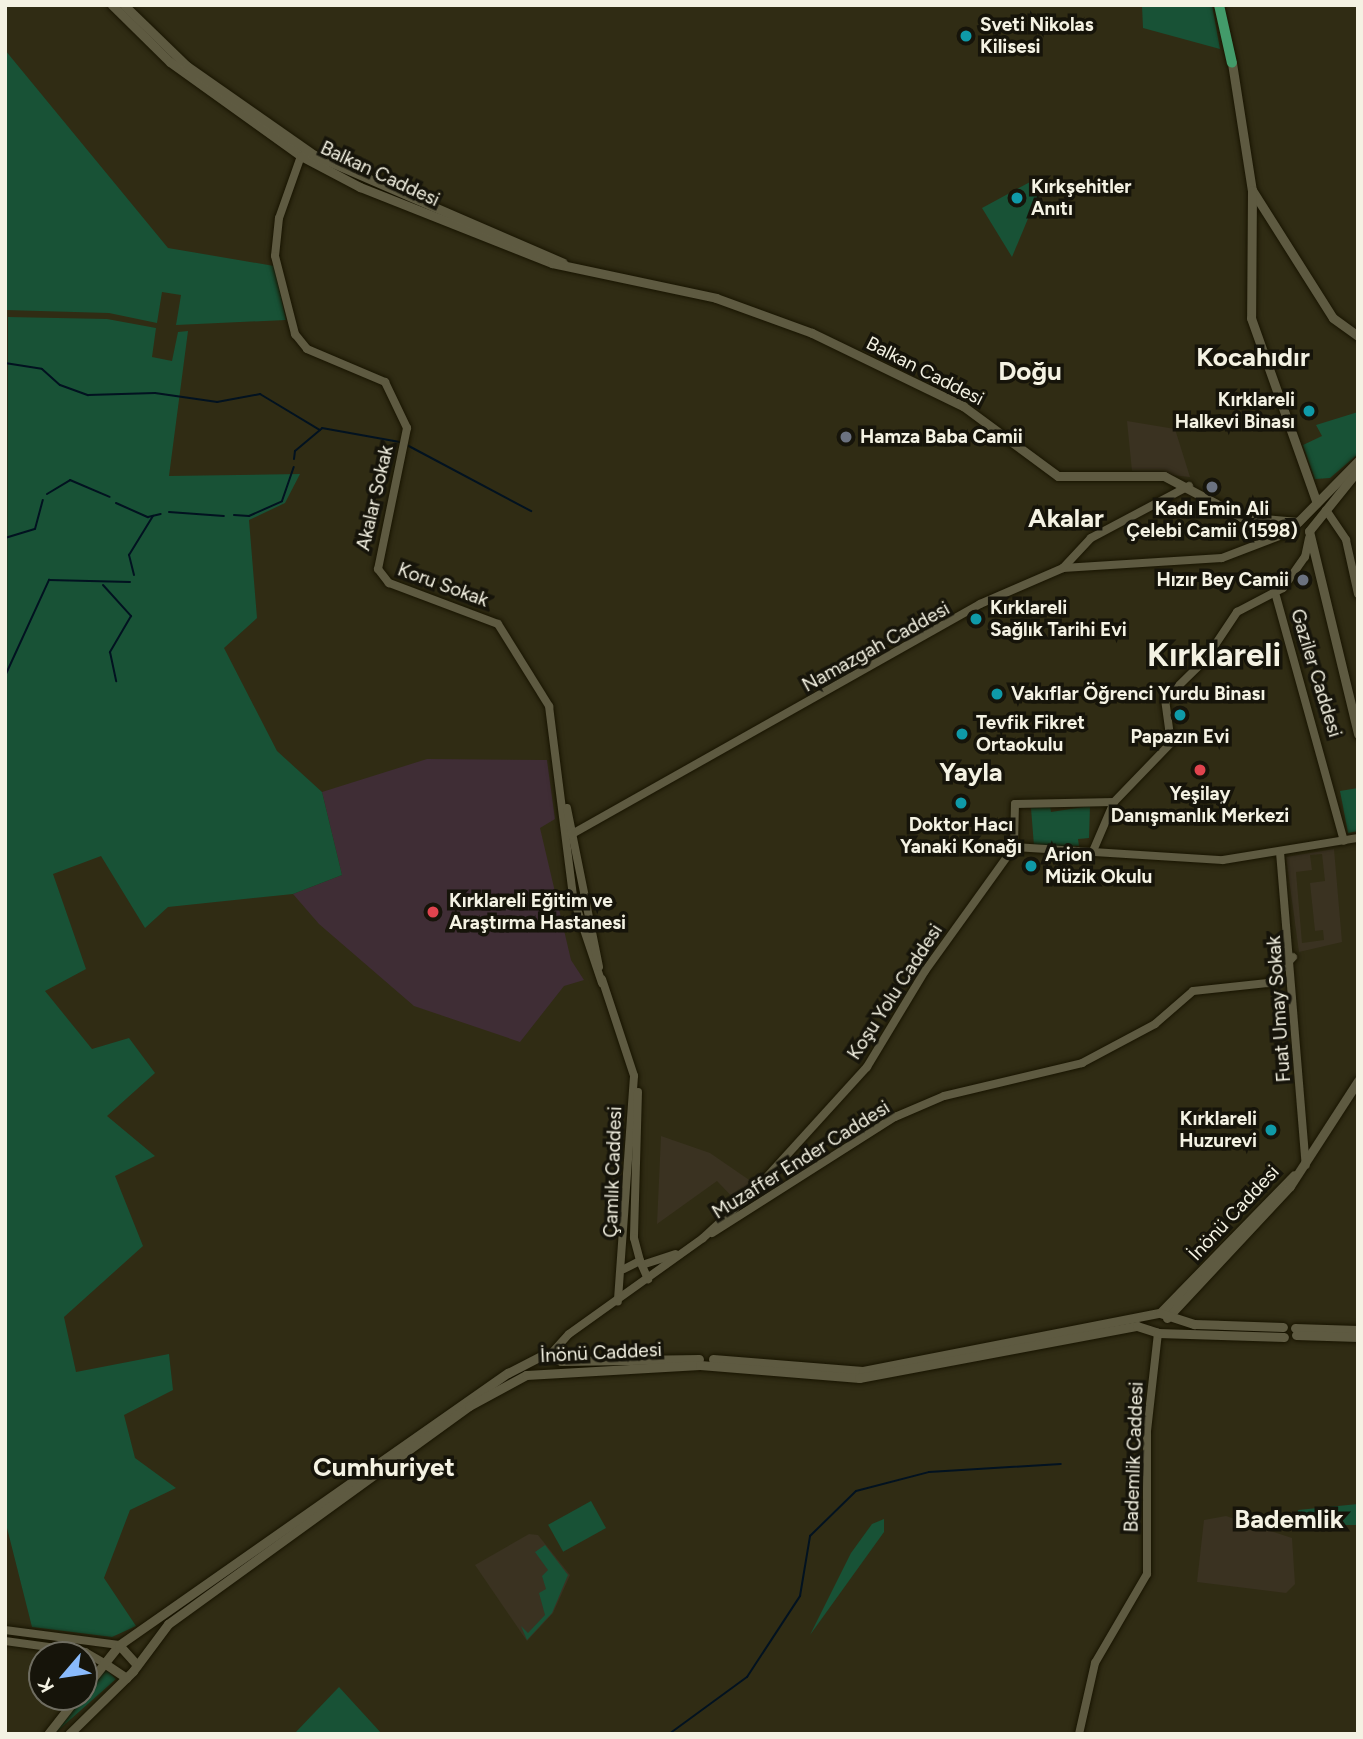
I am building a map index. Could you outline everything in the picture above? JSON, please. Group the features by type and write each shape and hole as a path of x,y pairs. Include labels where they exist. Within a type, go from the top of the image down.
{"main road":[{"name":"Balkan Caddesi","path":"113,5 170,62 303,152 442,217 563,263 716,298 812,333 963,406 1058,476 1130,472 1191,485 1241,517 1298,522"},
{"name":"Balkan Caddesi","path":"124,5 176,57 303,152"},
{"path":"1219,5 1232,63"},
{"path":"1225,5 1252,190 1251,318 1317,503 1326,510"},
{"path":"1252,190 1333,318 1358,336"},
{"path":"1358,460 1298,522 1309,531 1358,734"},
{"path":"1309,531 1358,470"},
{"name":"İnönü Caddesi","path":"116,1648 450,1410 538,1359 552,1356 759,1361 863,1371 1160,1316 1249,1235 1306,1165 1358,1081"},
{"path":"1160,1316 1160,1330"},
{"path":"1160,1316 1160,1330"},
{"path":"1160,1316 1228,1328 1283,1332 1358,1330"},
{"name":"İnönü Caddesi","path":"69,1734 132,1671 167,1625 448,1420 502,1386 547,1373 700,1365 859,1378 1160,1330 1283,1332"},
{"path":"1296,1332 1358,1338"},
{"path":"547,1373 552,1356"},
{"path":"538,1359 547,1373"},
{"path":"98,1671 104,1663 116,1648 132,1671 116,1676 104,1663"},
{"path":"48,1734 67,1711"}],"street":[{"name":"Akalar Sokak","path":"303,152 279,218 275,257 295,334 307,349 385,382 407,428 379,547 380,575"},
{"name":"Namazgah Caddesi","path":"572,834 980,604 1063,568 1091,538 1191,485"},
{"path":"1326,510 1346,540 1358,594"},
{"path":"1063,568 1154,566 1234,555 1257,546 1298,522"},
{"path":"1093,852 1114,802 1171,743 1165,699 1205,660 1237,612 1276,596 1305,557 1309,531"},
{"name":"Koru Sokak","path":"380,575 498,624"},
{"name":"Gaziler Caddesi","path":"1276,596 1344,841"},
{"name":"Çamlık Caddesi","path":"498,624 551,712 573,897 634,1076 634,1238 643,1263 644,1282"},
{"name":"Çamlık Caddesi","path":"560,778 602,983"},
{"path":"1114,802 1015,804 1014,847 1223,860 1358,838"},
{"name":"Koşu Yolu Caddesi","path":"552,1356 563,1338 704,1238 867,1067 925,971 1014,847"},
{"name":"Fuat Umay Sokak","path":"1279,852 1293,957 1306,1165"},
{"name":"Muzaffer Ender Caddesi","path":"704,1238 895,1117 944,1096 1083,1063 1155,1024 1193,991 1268,984 1293,957"},
{"name":"Çamlık Caddesi","path":"618,1301 624,1272 634,1076"},
{"name":"Koşu Yolu Caddesi","path":"643,1263 691,1247"},
{"name":"Çamlık Caddesi","path":"624,1272 643,1263"},
{"path":"624,1272 644,1282"},
{"name":"Bademlik Caddesi","path":"1079,1734 1095,1663 1147,1574 1147,1431 1160,1330"},
{"path":"5,1630 116,1648"},
{"path":"5,1641 85,1652 104,1663"}],"shaded area":[{"path":"1127,421 1175,429 1190,477 1132,471"},
{"name":"Kırklareli Eğitim ve Araştırma Hastanesi","path":"427,759 547,760 555,819 540,828 571,960 584,980 564,986 520,1042 414,1006 319,924 293,894 342,875 322,792"},
{"path":"1334,849 1342,942 1299,952 1286,857","holes":["1322,854 1325,881 1310,883 1315,931 1323,930 1324,940 1302,943 1296,872 1312,870 1310,855"]},
{"path":"661,1136 710,1153 758,1186 739,1204 717,1181 657,1224"},
{"path":"1226,1516 1292,1538 1295,1584 1286,1593 1197,1582 1204,1520"},
{"path":"529,1534 538,1535 570,1575 553,1613 527,1641 475,1565"}],"green space":[{"path":"1142,5 1212,5 1220,49 1143,28"},
{"path":"5,50 168,248 274,266 286,320 176,325 181,295 162,292 157,323 109,313 5,310"},
{"path":"1030,182 1043,204 1032,209 1012,257 982,208"},
{"path":"8,317 107,319 156,328 152,357 172,361 178,332 188,331 169,476 300,474 285,503 249,520 257,618 224,648 277,751 322,792 342,875 293,894 168,907 145,928 101,856 53,874 86,969 45,991 92,1049 129,1038 155,1073 107,1116 155,1156 115,1176 143,1246 64,1317 76,1372 169,1354 173,1390 124,1415 135,1458 176,1488 130,1510 104,1578 136,1626 112,1637 32,1627 5,1520"},
{"path":"1358,412 1358,454 1330,478 1315,479 1303,445 1322,436 1316,425"},
{"path":"1358,788 1358,831 1348,833 1340,791"},
{"path":"1050,806 1051,812 1090,806 1089,838 1078,839 1079,846 1034,846 1031,808"},
{"path":"591,1501 606,1528 563,1552 548,1525"},
{"path":"1358,1504 1358,1525 1299,1525 1298,1510"},
{"path":"884,1519 884,1532 810,1635 851,1553 872,1524"},
{"path":"545,1545 568,1575 552,1613 527,1640 521,1626 528,1633 545,1615 539,1593 546,1589 542,1576 548,1570 535,1552"},
{"path":"105,1669 116,1679 98,1695 98,1678"},
{"path":"339,1687 382,1734 294,1734"},
{"path":"73,1711 80,1711 54,1734"}],"waterway":[{"path":"5,363 42,369 60,385 88,395 155,393 217,402 260,394 320,430"},
{"path":"294,459 295,451 322,428 400,442"},
{"path":"405,444 531,511"},
{"path":"234,515 249,516 282,501 294,467"},
{"path":"47,494 70,480 110,497"},
{"path":"5,538 35,529 43,500"},
{"path":"116,503 148,517 161,514"},
{"path":"169,512 224,516"},
{"path":"134,575 129,555 153,516"},
{"path":"5,676 49,580 130,582"},
{"path":"103,585 131,616 110,652 116,681"},
{"path":"669,1734 747,1677 800,1596 810,1536 856,1491 929,1472 1061,1464"}],"place":[{"name":"Sveti Nikolas Kilisesi","path":"966,36"},
{"name":"Kırkşehitler Anıtı","path":"1017,198"},
{"name":"Kırklareli Halkevi Binası","path":"1309,411"},
{"name":"Hamza Baba Camii","path":"846,437"},
{"name":"Kadı Emin Ali Çelebi Camii (1598)","path":"1212,487"},
{"name":"Hızır Bey Camii","path":"1303,580"},
{"name":"Kırklareli Sağlık Tarihi Evi","path":"976,619"},
{"name":"Vakıflar Öğrenci Yurdu Binası","path":"997,694"},
{"name":"Papazın Evi","path":"1180,715"},
{"name":"Tevfik Fikret Ortaokulu","path":"962,734"},
{"name":"Yeşilay Danışmanlık Merkezi","path":"1200,770"},
{"name":"Doktor Hacı Yanaki Konağı","path":"961,803"},
{"name":"Arion Müzik Okulu","path":"1031,866"},
{"name":"Kırklareli Eğitim ve Araştırma Hastanesi","path":"433,912"},
{"name":"Kırklareli Huzurevi","path":"1271,1130"}],"district":[{"name":"Kocahıdır","path":"1253,358"},
{"name":"Doğu","path":"1030,372"},
{"name":"Akalar","path":"1066,519"},
{"name":"Kırklareli","path":"1214,655"},
{"name":"Yayla","path":"971,773"},
{"name":"Cumhuriyet","path":"384,1468"},
{"name":"Bademlik","path":"1289,1520"}]}
